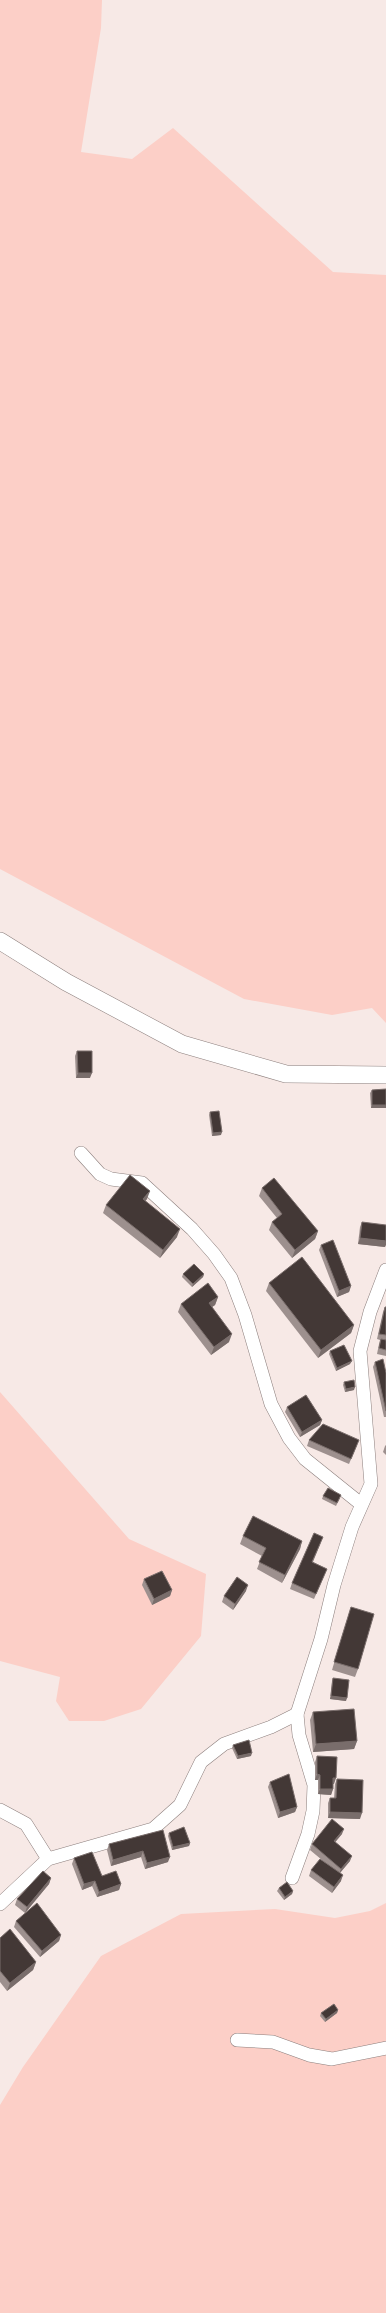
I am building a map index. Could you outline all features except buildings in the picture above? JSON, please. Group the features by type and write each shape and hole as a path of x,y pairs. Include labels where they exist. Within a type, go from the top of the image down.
{"street":[{"path":"0,941 66,982 182,1044 286,1074 386,1075"},
{"path":"81,1153 100,1174 111,1179 142,1183 192,1229 214,1254 231,1278 245,1315 271,1404 289,1438 304,1459 361,1504"},
{"path":"292,1878 308,1834 314,1798 314,1785 299,1735 297,1714 321,1639 334,1585 361,1504 371,1484 360,1351 370,1312 386,1270"},
{"path":"0,1904 48,1859 153,1829 180,1805 201,1762 224,1744 271,1727 297,1714"},
{"path":"0,1810 26,1824 48,1859"},
{"path":"237,2040 273,2042 309,2054 332,2059 386,2048"}],"shaded area":[{"path":"0,0 102,0 101,28 81,152 132,159 173,128 333,272 386,275 386,1023 372,1008 332,1015 244,999 0,869"},
{"path":"0,1392 129,1539 206,1574 201,1636 141,1709 104,1721 69,1721 56,1701 60,1677 0,1661"},
{"path":"386,1903 386,2313 0,2313 0,2105 23,2067 101,1956 181,1914 275,1909 335,1918 370,1911"}]}
